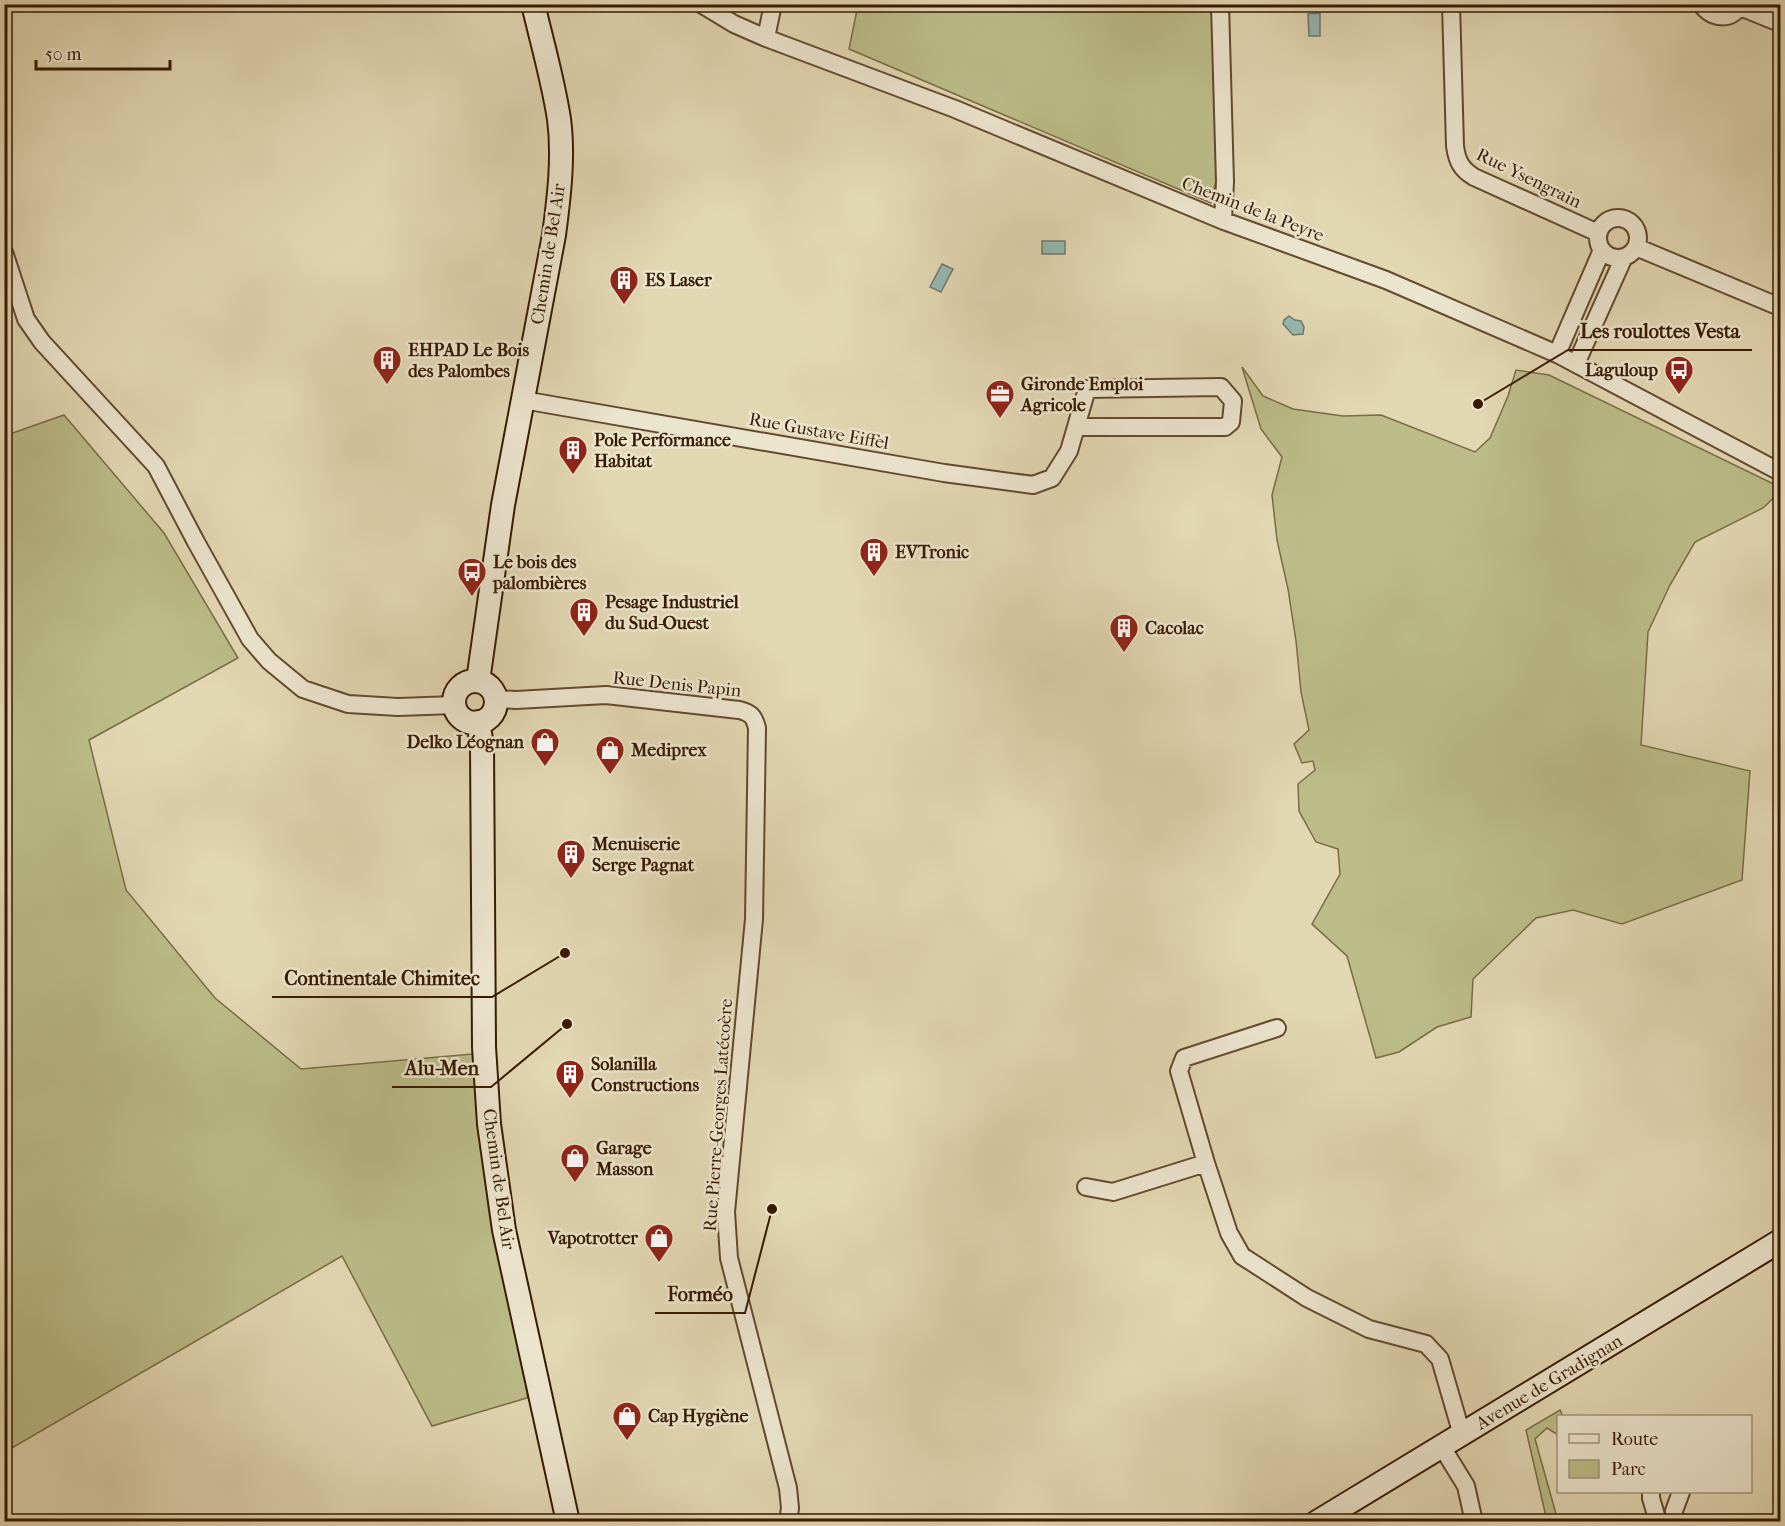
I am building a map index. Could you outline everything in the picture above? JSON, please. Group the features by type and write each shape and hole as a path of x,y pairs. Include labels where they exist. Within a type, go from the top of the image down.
{"street":[{"name":"Chemin de Bel Air","path":"478,681 501,516 554,235 560,192 559,119 533,4"},
{"name":"Chemin de la Peyre","path":"701,4 734,24 766,38 955,110 1223,220 1386,280 1557,354 1780,472"},
{"path":"766,38 773,4"},
{"path":"1220,4 1225,182 1223,220"},
{"name":"Rue Ysengrain","path":"1451,4 1455,146 1459,164 1474,177 1598,232"},
{"path":"1701,4 1707,12 1722,17 1729,16 1741,6 1780,23"},
{"path":"1576,364 1630,252 1638,235 1628,220 1610,219 1604,222 1598,232 1599,245 1612,257 1630,252 1780,307"},
{"path":"1557,354 1602,250"},
{"path":"4,252 26,319 42,342 156,466 250,639 269,661 303,689 348,705 398,707 455,705"},
{"name":"Rue Gustave Eiffel","path":"523,400 944,473 1033,485 1052,478 1069,450 1076,427 1088,389 1221,387 1233,400 1231,422 1226,427 1076,427"},
{"path":"472,681 478,681 490,687 496,699 496,706 490,717 478,723 466,720 457,711 455,699 460,687 472,681"},
{"name":"Rue Denis Papin","path":"496,699 606,695 750,712 757,728 754,919 750,957"},
{"name":"Chemin de Bel Air","path":"478,723 482,745 484,1047 489,1124 504,1230 568,1521"},
{"name":"Rue Pierre-Georges Latécoère","path":"750,957 726,1212 726,1235 735,1281 788,1488 790,1508 788,1521"},
{"path":"1277,1028 1184,1058 1179,1071 1229,1233 1242,1256 1308,1298 1369,1329 1426,1344 1440,1359 1462,1435"},
{"path":"1086,1187 1113,1192 1206,1163"},
{"name":"Avenue de Gradignan","path":"1317,1521 1780,1241"},
{"path":"1442,1447 1466,1486 1474,1521"},
{"path":"1651,1493 1658,1521"},
{"path":"1675,1521 1674,1511 1680,1493"}],"green space":[{"path":"858,5 1213,5 1216,181 1211,203 849,49"},
{"path":"1242,367 1263,396 1293,409 1343,416 1381,415 1475,452 1490,438 1508,396 1516,370 1549,375 1780,487 1780,492 1763,508 1695,542 1670,585 1648,632 1641,745 1750,771 1742,880 1622,924 1573,910 1536,918 1473,979 1471,1017 1437,1027 1399,1052 1376,1058 1347,956 1312,924 1340,874 1338,849 1316,842 1299,811 1298,784 1315,770 1313,761 1302,763 1294,744 1309,730 1301,692 1288,589 1277,540 1272,495 1282,457 1261,429"},
{"path":"64,415 164,533 238,658 89,740 126,890 215,998 301,1069 484,1053 530,1352 527,1398 432,1426 342,1256 5,1452 4,436"},
{"path":"1560,1410 1562,1415 1557,1415 1557,1434 1547,1428 1535,1439 1558,1521 1547,1521 1526,1430"}],"water":[{"path":"1320,13 1320,36 1309,36 1308,14"},
{"path":"1042,241 1065,241 1065,254 1042,254"},
{"path":"942,264 953,269 941,292 930,287"},
{"path":"1289,316 1301,321 1304,327 1303,334 1293,335 1283,324"}],"place":[{"name":"ES Laser","path":"624,306"},
{"name":"EHPAD Le Bois des Palombes","path":"387,386"},
{"name":"Laguloup","path":"1679,396"},
{"name":"Les roulottes Vesta","path":"1478,404"},
{"name":"Gironde Emploi Agricole","path":"1000,420"},
{"name":"Pole Performance Habitat","path":"573,476"},
{"name":"EVTronic","path":"874,578"},
{"name":"Le bois des palombières","path":"472,598"},
{"name":"Pesage Industriel du Sud-Ouest","path":"584,638"},
{"name":"Cacolac","path":"1124,654"},
{"name":"Delko Léognan","path":"545,768"},
{"name":"Mediprex","path":"610,776"},
{"name":"Menuiserie Serge Pagnat","path":"571,880"},
{"name":"Continentale Chimitec","path":"565,953"},
{"name":"Alu-Men","path":"567,1024"},
{"name":"Solanilla Constructions","path":"570,1100"},
{"name":"Garage Masson","path":"575,1184"},
{"name":"Forméo","path":"772,1209"},
{"name":"Vapotrotter","path":"659,1264"},
{"name":"Cap Hygiène","path":"627,1442"}]}
